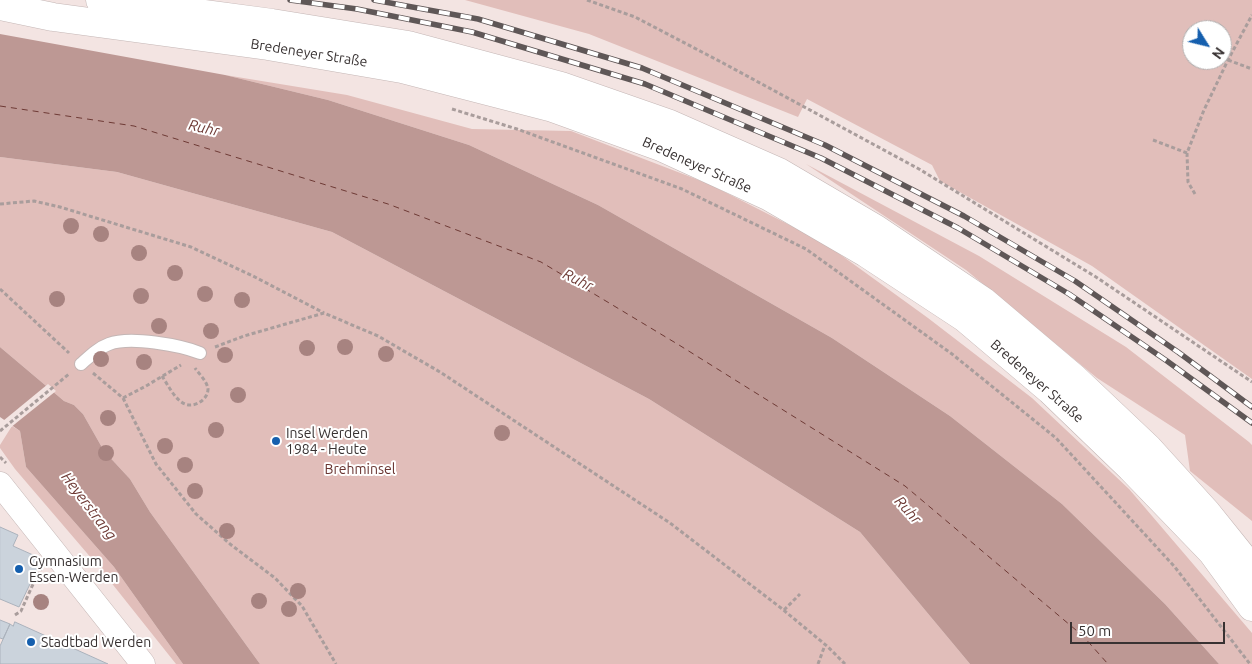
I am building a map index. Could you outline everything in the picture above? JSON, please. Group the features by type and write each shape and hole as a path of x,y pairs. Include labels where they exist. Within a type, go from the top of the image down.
{"main road":[{"name":"Bredeneyer Straße","path":"100,0 272,23 408,45 570,89 670,124 778,172 876,229 983,301 1074,378 1148,448 1207,513 1252,569"},
{"name":"Bredeneyer Straße","path":"0,6 53,17 268,46 402,69 552,108 661,147 768,196 866,253 965,318 1050,390 1131,468 1212,552 1252,607"}],"street":[{"path":"0,484 143,664"}],"lane":[{"path":"81,364 98,349 122,341 164,344 191,349 195,356"}],"path":[{"path":"587,0 644,22 919,169 1096,277 1252,382"},
{"path":"1232,52 1252,15"},
{"path":"1232,62 1252,69"},
{"path":"1195,194 1188,182 1187,152 1223,70"},
{"path":"451,108 518,129 682,189 806,249 952,354 1056,438 1174,566 1250,664"},
{"path":"1152,140 1187,152"},
{"path":"0,204 34,201 191,247 254,276 324,313 378,336 440,372 670,524 784,610 825,644 845,664"},
{"path":"0,289 81,364 123,398 156,464 173,487 196,514 230,544 275,578 302,606 336,664"},
{"path":"123,398 195,356 244,336 324,313"},
{"path":"162,376 180,401 187,405 196,405 206,397 208,389 195,356"},
{"path":"1,429 67,376"},
{"path":"15,616 21,611 38,573 55,553"},
{"path":"784,610 800,594"},
{"path":"818,664 825,644"}],"green space":[{"path":"465,0 1252,0 1252,379 1092,266 940,181 932,165 807,99 798,117 589,34"},
{"path":"225,75 347,95 472,129 571,131 709,184 823,242 928,318 1032,398 1129,489 1252,633 1252,664 1219,664 1165,604 1062,504 950,416 832,338 598,205 469,145 328,100"},
{"name":"Brehminsel","path":"0,157 117,172 332,232 649,399 860,532 970,664 260,664 150,512 130,479 104,451 83,414 74,405 64,401 0,347"},
{"path":"806,164 979,256 1126,347 1249,442 1252,445 1252,521 1190,471 1185,435 1097,378 966,270"},
{"path":"12,426 20,431 26,467 114,567 183,664 176,664 98,566 15,469 0,448"}],"water":[{"name":"Ruhr","path":"0,34 225,75 328,100 469,145 598,205 832,338 950,416 1062,504 1165,604 1219,664 970,664 860,532 649,399 332,232 117,172 0,157"},
{"name":"Heyerstrang","path":"0,347 64,401 74,405 83,414 104,451 130,479 150,512 260,664 183,664 114,567 26,467 20,431 0,417"}],"pier":[{"path":"48,384 56,391 10,428 3,421"}],"building":[{"path":"0,527 18,535 13,546 42,559 19,607 0,599"},
{"path":"0,620 10,624 3,639 0,638"},
{"name":"Stadtbad Werden","path":"15,622 108,664 0,664 0,646 10,624 13,626"}],"ferry route":[{"path":"0,106 134,126 388,204 541,262 679,345 905,486 1083,636 1108,664"}],"railway":[{"path":"290,0 357,9 472,32 645,84 821,158 958,228 1069,294 1167,361 1252,423"},
{"path":"374,0 478,19 642,68 825,145 964,216 1075,281 1178,352 1252,407"}],"place":[{"name":"Insel Werden 1984 - Heute","path":"276,441"},
{"name":"Gymnasium Essen-Werden","path":"19,569"},
{"name":"Stadtbad Werden","path":"31,642"}]}
